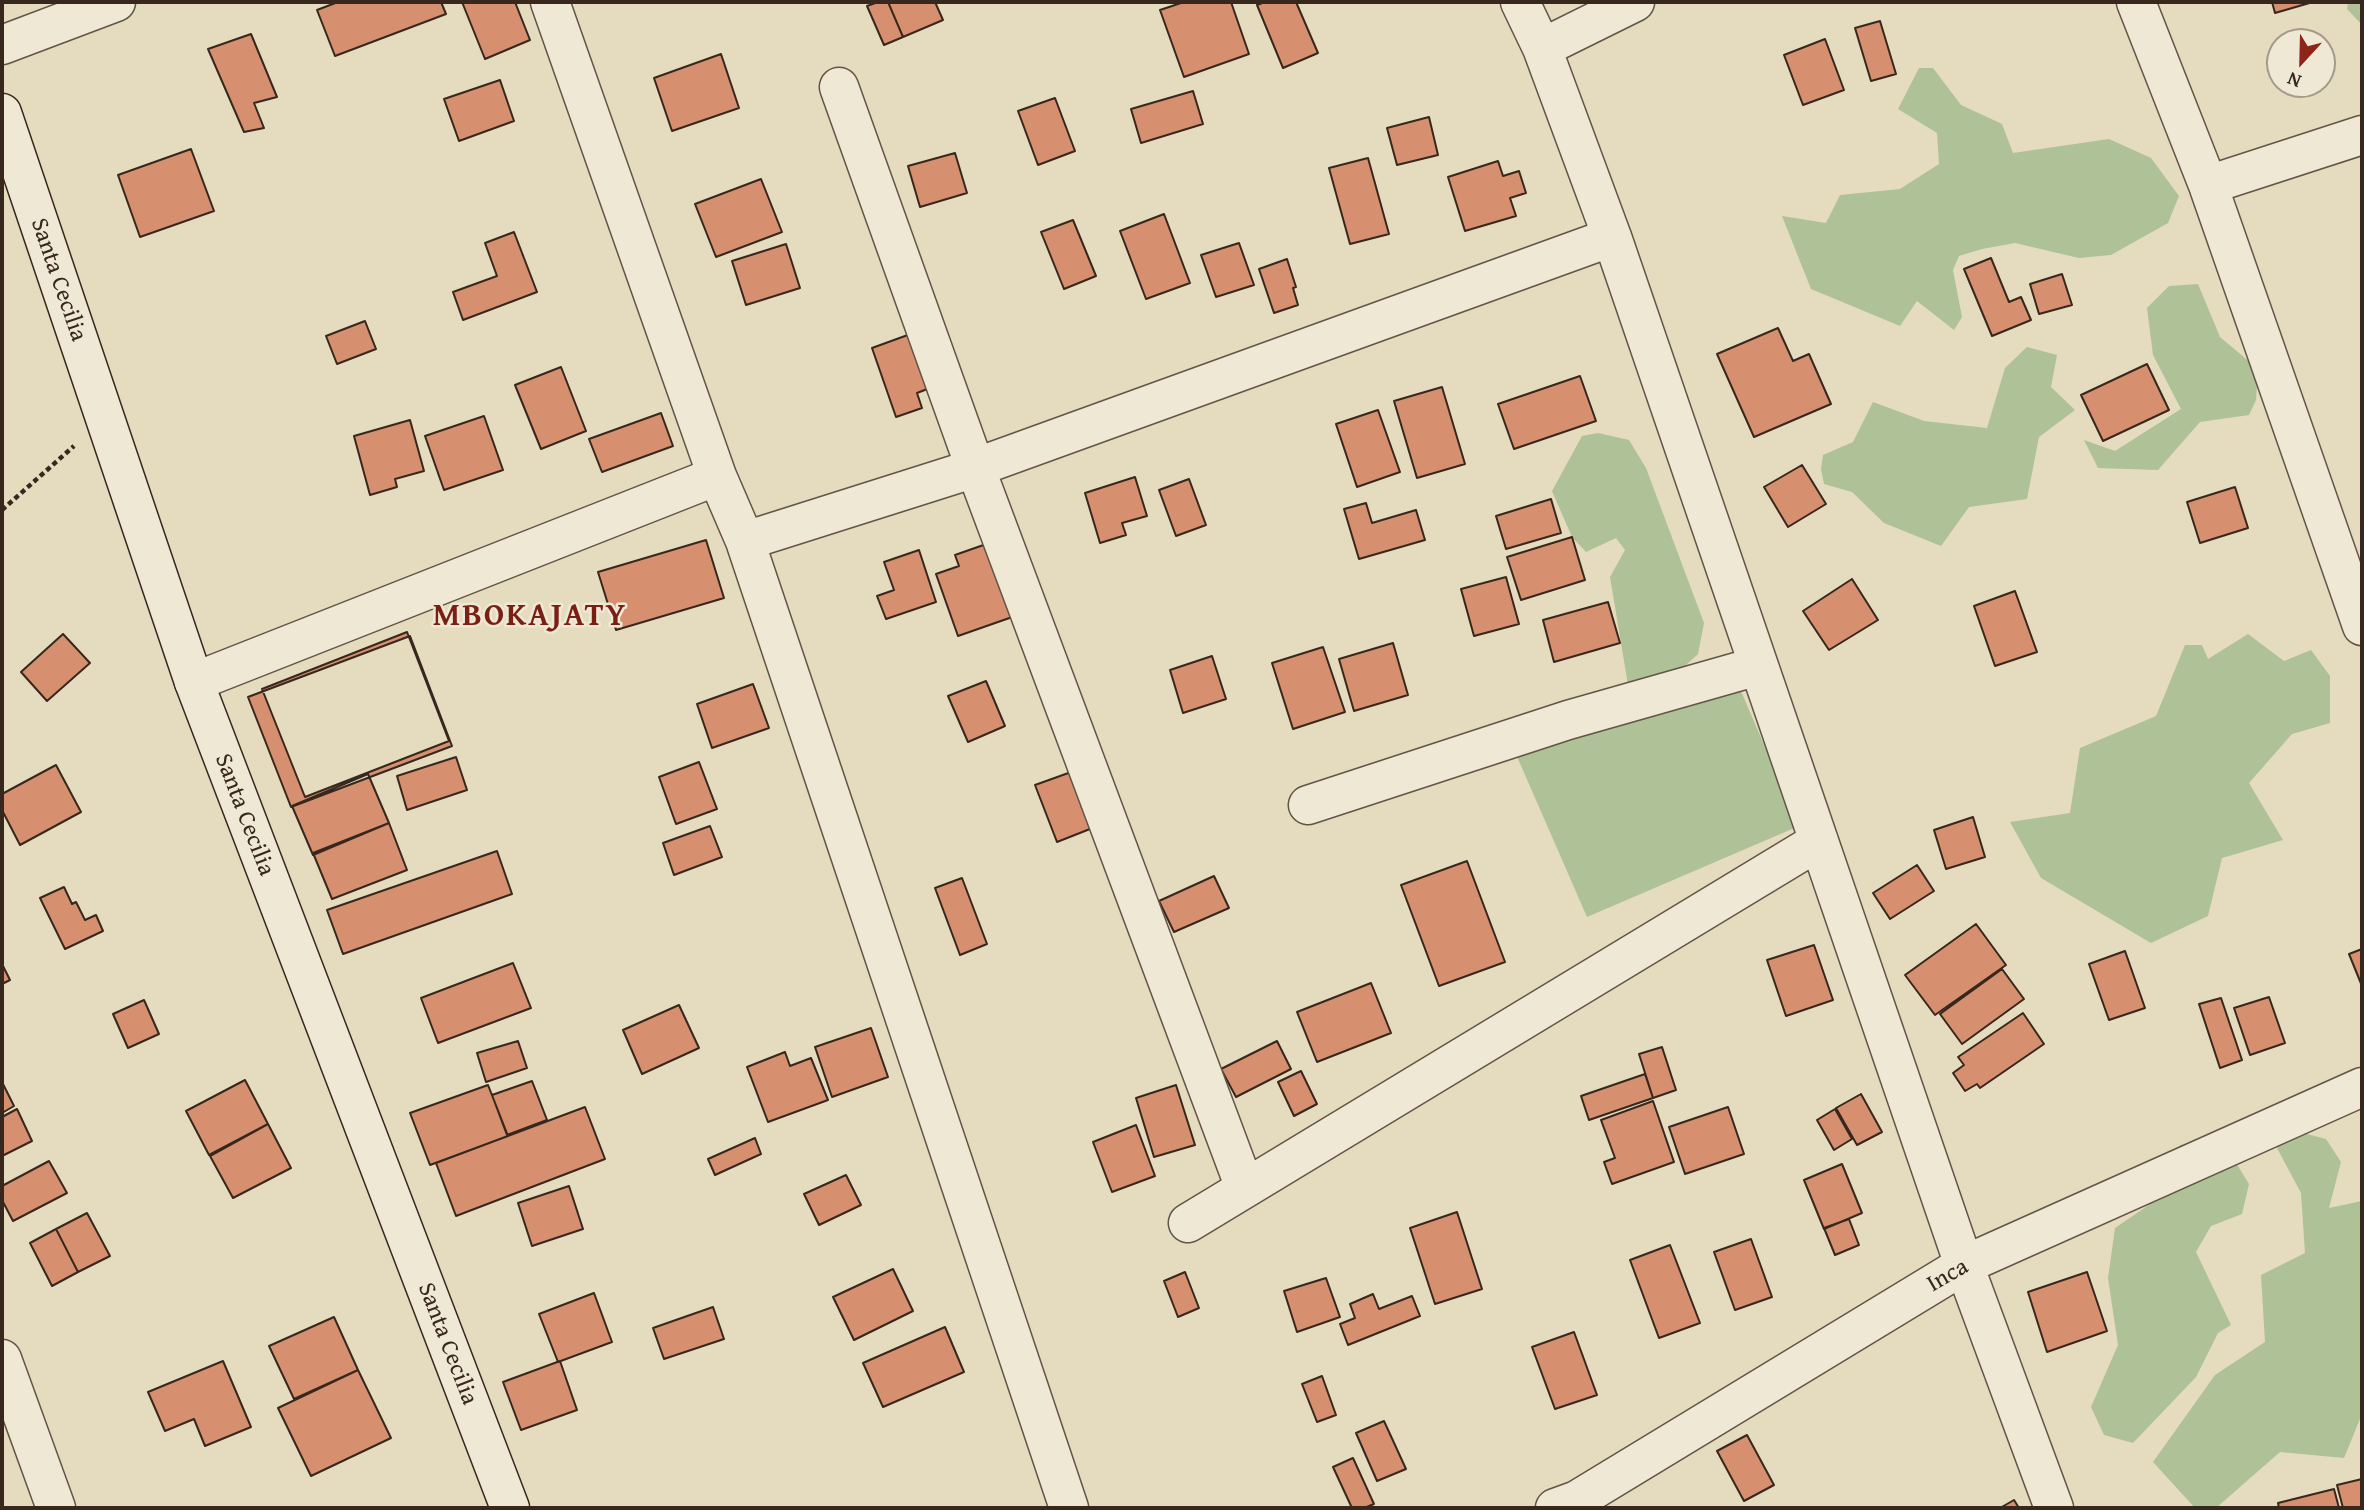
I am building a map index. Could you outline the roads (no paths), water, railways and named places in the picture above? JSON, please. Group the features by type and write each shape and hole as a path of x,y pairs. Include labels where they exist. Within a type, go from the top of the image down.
{"street":[{"path":"2,45 116,2"},
{"path":"550,2 717,476 745,541 1069,1508"},
{"path":"1520,2 1542,48 1612,237 1964,1265 2054,1508"},
{"path":"1542,48 1635,2"},
{"path":"2136,2 2208,185 2362,626"},
{"path":"839,87 975,467 1245,1188"},
{"name":"Santa Cecilia","path":"2,113 194,682 510,1508"},
{"path":"2208,185 2362,135"},
{"path":"745,541 975,467 1612,237"},
{"path":"194,682 717,476"},
{"path":"1308,805 1567,720 1758,666"},
{"path":"1188,1223 1819,841"},
{"name":"Inca","path":"1571,1505 1964,1265 2362,1087"},
{"path":"2,1359 56,1508"}],"district":[{"name":"MBOKAJATY","path":"530,617"}]}
